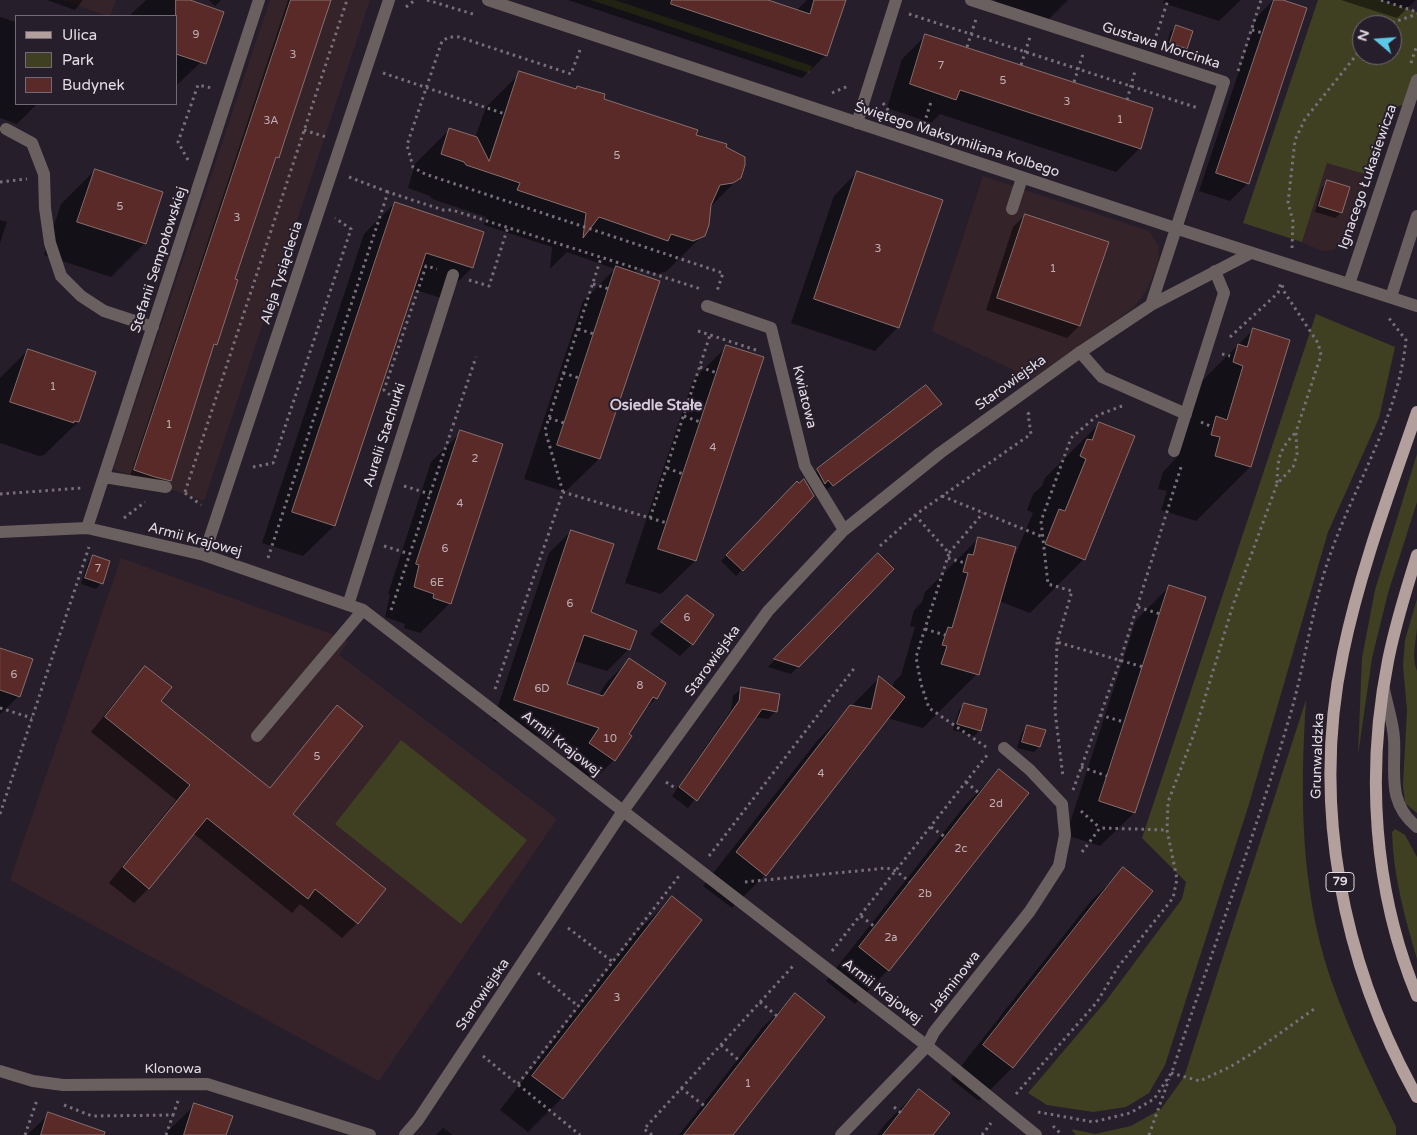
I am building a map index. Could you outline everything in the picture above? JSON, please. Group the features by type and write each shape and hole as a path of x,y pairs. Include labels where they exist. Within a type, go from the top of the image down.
{"main road":[{"name":"Grunwaldzka","path":"1417,412 1369,556 1346,638 1333,720 1331,788 1333,828 1340,887 1358,964 1381,1026 1417,1097"},
{"path":"1416,559 1395,628 1383,686 1376,770 1379,838 1392,915 1417,996"}],"street":[{"name":"Stefanii Sempołowskiej","path":"87,528 260,0"},
{"name":"Aleja Tysiąclecia","path":"204,555 389,0"},
{"name":"Świętego Maksymiliana Kolbego","path":"488,0 1022,178 1417,306"},
{"path":"857,123 896,0"},
{"name":"Gustawa Morcinka","path":"976,2 1224,82 1175,228"},
{"name":"Ignacego Łukasiewicza","path":"1349,284 1417,80"},
{"path":"6,129 32,143 44,177 45,208 50,243 61,276 81,296 104,311 153,327"},
{"path":"1012,209 1022,178"},
{"path":"1391,298 1417,216"},
{"path":"1151,305 1175,228"},
{"name":"Starowiejska","path":"405,1135 418,1120 623,812 768,611 844,530 940,453 1080,352 1151,305 1251,253"},
{"path":"1174,452 1224,293 1215,271"},
{"name":"Aurelii Stachurki","path":"348,605 386,480 453,275"},
{"name":"Kwiatowa","path":"707,306 771,328 805,466 844,530"},
{"path":"1080,352 1102,378 1186,414"},
{"path":"104,477 166,487"},
{"name":"Armii Krajowej","path":"0,532 87,528 204,555 363,610 926,1046 1036,1135"},
{"path":"257,736 363,610"},
{"path":"1383,686 1394,737 1393,783 1404,817 1417,827"},
{"name":"Jaśminowa","path":"841,1135 926,1046 934,1032 1030,911 1059,866 1065,835 1062,804 1030,770 1004,748"},
{"name":"Klonowa","path":"0,1071 33,1081 62,1085 207,1084 370,1135"}],"path":[{"path":"185,493 347,0"},
{"path":"427,0 480,16"},
{"path":"1127,100 1131,86 1168,0"},
{"path":"1237,72 1262,0"},
{"path":"1381,0 1417,13"},
{"path":"967,47 976,2"},
{"path":"904,12 1206,111"},
{"path":"1402,19 1417,13"},
{"path":"1021,65 1035,21"},
{"path":"1252,30 1263,33"},
{"path":"571,45 580,48 571,74 459,37 449,37 442,41 438,48 407,145 413,167 425,174 723,273 716,294"},
{"path":"1074,82 1088,38"},
{"path":"1284,246 1292,249 1294,240 1293,221 1288,203 1295,140 1305,119 1352,60"},
{"path":"380,82 386,64"},
{"path":"383,72 505,114"},
{"path":"818,110 824,93 834,93 850,84"},
{"path":"190,164 178,142 198,85 216,88"},
{"path":"916,122 924,124 931,102"},
{"path":"344,185 350,169"},
{"path":"347,176 443,210 452,210 707,291"},
{"path":"0,182 44,177"},
{"path":"264,576 388,192"},
{"path":"247,471 254,466 273,463 351,229 336,218 333,211"},
{"path":"494,693 563,492 545,430 601,258"},
{"path":"1274,277 1291,282"},
{"path":"1225,342 1278,293 1282,279"},
{"path":"1277,484 1292,467 1297,454 1296,432 1321,355 1318,343 1283,290 1282,279"},
{"path":"593,284 609,289"},
{"path":"1149,1135 1172,1072 1290,718 1314,610 1328,558 1350,503 1377,447 1403,368 1406,340 1386,315"},
{"path":"578,329 594,334"},
{"path":"698,331 778,358"},
{"path":"650,518 710,335"},
{"path":"390,613 476,357"},
{"path":"700,367 717,373"},
{"path":"564,373 579,378"},
{"path":"1065,782 1060,765 1055,711 1057,642 1072,591 1048,584 1041,521 1071,438 1098,415 1131,403"},
{"path":"880,546 915,515 1031,434 1028,414 1036,408"},
{"path":"684,416 700,422"},
{"path":"549,418 564,423"},
{"path":"1016,1094 1097,1002 1118,967 1173,898 1177,878 1167,830 1168,802 1194,734 1233,605 1277,484 1277,461 1281,450 1296,432"},
{"path":"1072,792 1120,661 1182,464"},
{"path":"667,468 683,474"},
{"path":"386,480 430,494"},
{"path":"130,523 121,520 166,487 185,493 201,505 219,511"},
{"path":"0,494 92,488 100,491"},
{"path":"563,492 667,523"},
{"path":"942,496 1043,537"},
{"path":"199,514 201,505"},
{"path":"831,953 992,750 929,708 921,684 916,657 949,553 984,513"},
{"path":"915,515 949,553"},
{"path":"368,541 410,554"},
{"path":"0,814 90,542"},
{"path":"948,558 965,563"},
{"path":"1138,607 1160,614"},
{"path":"925,629 945,635"},
{"path":"1057,642 1142,667"},
{"path":"707,858 856,666"},
{"path":"0,708 32,718"},
{"path":"1100,715 1124,722"},
{"path":"1081,768 1107,776"},
{"path":"966,782 980,794"},
{"path":"1075,805 1100,828 1167,830"},
{"path":"931,827 945,837"},
{"path":"1076,859 1100,828"},
{"path":"739,883 887,868 896,871 910,882"},
{"path":"518,1084 680,876"},
{"path":"861,916 875,927"},
{"path":"564,924 613,962"},
{"path":"652,1135 644,1128 794,966"},
{"path":"533,970 578,1006"},
{"path":"760,1002 777,1016"},
{"path":"1172,1072 1200,1081 1244,1058 1314,1008"},
{"path":"721,1045 741,1062"},
{"path":"478,1052 580,1135"},
{"path":"1034,1108 1040,1113 1093,1122 1130,1113 1154,1099 1172,1072"},
{"path":"681,1088 706,1107"},
{"path":"1008,1088 1022,1098"},
{"path":"25,1135 39,1094"},
{"path":"166,1135 173,1115"},
{"path":"982,1135 991,1123 984,1117"}],"shaded area":[{"path":"62,0 116,0 110,15 105,15"},
{"path":"270,0 370,0 204,501 113,469"},
{"path":"1327,162 1368,175 1349,232 1343,243 1333,250 1321,251 1302,242"},
{"path":"983,176 1149,231 1159,247 1158,263 1147,290 1133,308 1032,379 932,331"},
{"path":"121,558 340,637 348,642 339,655 557,819 379,1081 10,880"}],"green space":[{"path":"591,0 615,0 812,66 809,73"},
{"path":"1318,0 1381,0 1417,12 1417,99 1390,110 1368,175 1327,163 1302,242 1243,223"},
{"path":"1316,314 1395,347 1379,418 1328,532 1249,804 1165,1065 1149,1093 1126,1107 1093,1112 1047,1105 1028,1093 1106,1001 1182,899 1186,882 1142,838"},
{"path":"1417,454 1417,502 1388,593 1372,658 1358,755 1362,658 1375,590"},
{"path":"1417,599 1417,628 1414,655 1417,671 1417,813 1405,803 1403,785 1407,710 1403,666 1405,640"},
{"path":"1306,700 1303,770 1304,840 1313,909 1320,943 1337,996 1361,1053 1396,1127 1396,1135 1076,1135 1071,1129 1095,1134 1131,1126 1161,1109 1184,1077"},
{"path":"401,740 527,840 461,924 335,824"},
{"path":"1395,829 1405,835 1417,857 1417,959 1397,880 1392,832"}],"building":[{"path":"176,0 190,0 224,12 206,64 178,55 178,15 176,15"},
{"path":"291,0 331,0 279,158 276,157 235,279 238,280 217,345 214,344 171,481 155,477 134,470"},
{"path":"672,0 768,0 810,14 814,0 846,0 827,56 671,4"},
{"path":"1274,0 1283,0 1307,8 1249,184 1216,173"},
{"path":"1176,25 1193,31 1187,49 1170,43"},
{"path":"925,34 1153,108 1141,149 960,90 956,100 910,84"},
{"path":"519,71 576,89 577,86 605,94 604,99 698,130 696,135 727,144 726,147 745,157 741,178 733,183 720,185 711,205 709,225 705,236 693,241 671,234 668,241 599,217 583,238 586,213 517,190 520,183 466,165 464,162 441,154 449,128 477,137 489,161"},
{"path":"95,169 163,192 146,244 77,222"},
{"path":"857,171 943,200 899,328 814,299"},
{"path":"1327,180 1350,187 1342,213 1319,206"},
{"path":"395,202 484,232 473,268 426,253 335,526 292,512"},
{"path":"1025,214 1109,242 1080,326 997,298"},
{"path":"616,266 660,281 600,459 557,445"},
{"path":"1253,328 1290,340 1251,467 1215,456 1220,437 1211,435 1216,416 1227,420 1243,366 1233,362 1238,344 1247,347"},
{"path":"726,345 764,357 696,561 658,549"},
{"path":"28,349 96,372 79,422 74,421 74,423 10,402"},
{"path":"926,385 942,404 833,486 828,480 825,484 817,469"},
{"path":"1099,422 1135,436 1085,560 1045,544 1059,509 1065,511 1086,459 1080,456 1087,439 1092,440"},
{"path":"460,430 503,444 451,604 433,598 434,594 414,587 419,565 416,564"},
{"path":"804,479 814,496 743,571 726,555 797,481 799,483"},
{"path":"571,530 614,544 591,612 637,631 630,650 584,635 567,684 603,696 629,658 666,683 657,699 653,697 629,734 632,736 615,761 589,743 599,728 514,700"},
{"path":"978,537 1016,547 979,675 941,664 947,646 942,645 948,627 952,628 968,573 963,572 968,554 973,555"},
{"path":"878,553 894,569 799,667 774,659"},
{"path":"93,555 110,561 103,584 85,578"},
{"path":"1169,585 1206,597 1135,813 1099,801"},
{"path":"687,595 714,615 693,645 661,622"},
{"path":"0,648 33,659 20,697 0,690"},
{"path":"145,666 172,687 161,701 270,788 337,705 363,726 293,814 386,889 358,924 315,889 308,899 207,818 149,889 123,867 190,785 105,717"},
{"path":"879,676 905,697 766,876 736,852 850,705 871,709"},
{"path":"741,687 780,694 777,712 762,709 697,801 679,787 739,701"},
{"path":"964,703 987,709 981,731 957,724"},
{"path":"1027,725 1046,730 1040,747 1022,742"},
{"path":"999,769 1029,793 889,971 859,947"},
{"path":"1123,867 1153,891 1013,1068 983,1045"},
{"path":"672,896 702,920 563,1099 532,1076"},
{"path":"795,993 825,1017 733,1135 684,1135"},
{"path":"919,1089 950,1113 933,1135 883,1135"},
{"path":"194,1103 233,1116 226,1135 184,1135"},
{"path":"48,1112 105,1132 104,1135 41,1135"}],"district":[{"name":"Osiedle Stałe","path":"656,406"}]}
